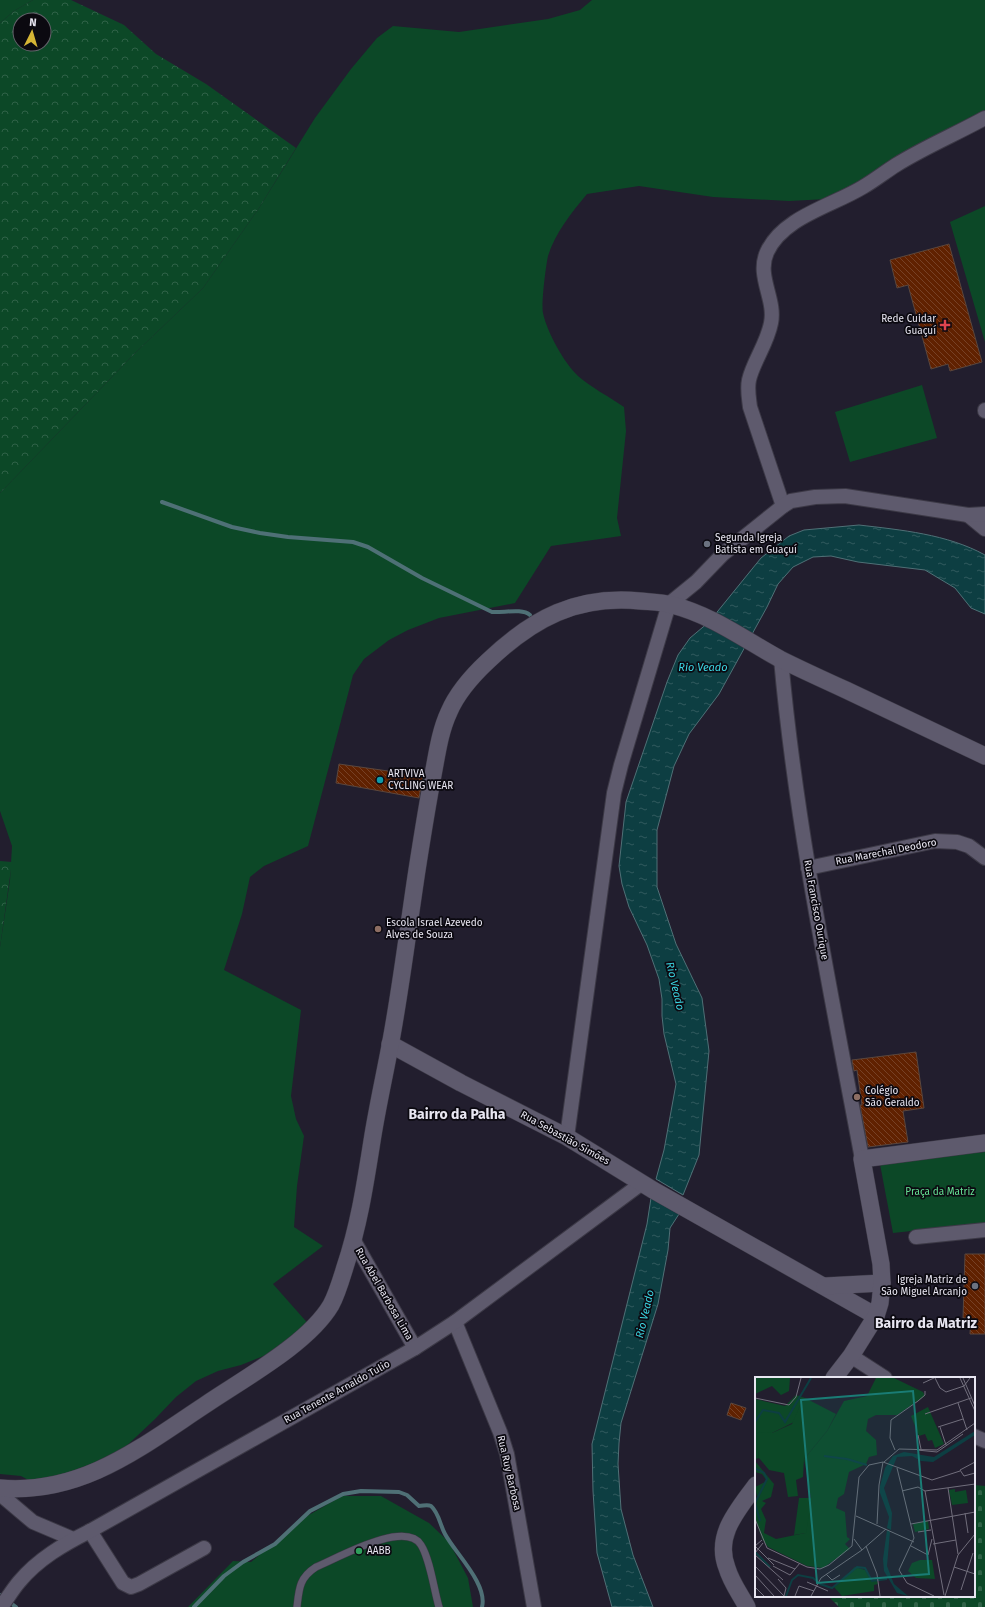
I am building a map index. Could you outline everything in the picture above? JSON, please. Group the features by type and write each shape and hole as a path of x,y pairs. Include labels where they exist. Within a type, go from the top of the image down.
{"street":[{"path":"783,506 750,407 748,393 749,379 769,334 772,320 771,305 763,275 764,261 767,252 774,240 800,218 864,187 897,165 985,118"},
{"path":"567,1138 578,1046 614,793 620,765 669,604 696,582 723,554 783,506 791,502 815,497 844,496 968,515 985,514"},
{"path":"968,515 985,529"},
{"path":"0,1488 14,1489 38,1487 64,1482 92,1473 123,1459 268,1363 302,1338 319,1321 331,1305 340,1285 354,1241 362,1206 376,1117 390,1044 425,820 440,741 449,711 473,676 498,652 546,617 566,609 592,602 619,599 669,604 701,614 781,659 985,756"},
{"name":"Rua Francisco Ourique","path":"781,659 786,717 808,868 862,1159"},
{"name":"Rua Marechal Deodoro","path":"808,868 935,841 957,842 969,846 985,858"},
{"name":"Rua Sebastião Simões","path":"390,1044 567,1138 876,1316"},
{"path":"835,1377 876,1316 880,1303 882,1283 881,1264 862,1159 985,1143"},
{"name":"Rua Tenente Arnaldo Tulio","path":"1,1607 19,1582 38,1562 73,1539 90,1531 415,1348 455,1322 648,1186"},
{"path":"916,1237 985,1230"},
{"name":"Rua Abel Barbosa Lima","path":"354,1241 415,1348"},
{"path":"824,1286 882,1283"},
{"name":"Rua Ruy Barbosa","path":"455,1322 500,1432 507,1454 534,1607"},
{"path":"850,1356 883,1377"},
{"path":"975,1436 985,1441"},
{"path":"747,1607 727,1568 722,1551 724,1538 730,1523 755,1486"},
{"path":"0,1494 33,1522 73,1539"},
{"path":"90,1531 123,1583 131,1587 204,1548"}],"lane":[{"path":"297,1607 302,1580 312,1570 369,1544 395,1536 407,1536 416,1538 421,1544 426,1555 439,1607"}],"green space":[{"path":"0,0 33,0 12,12 0,23"},
{"path":"33,0 71,0 124,25 156,54 206,84 296,148 259,208 203,288 134,354 0,493 0,23 12,13 12,52 52,52 52,12 13,12"},
{"path":"592,0 985,0 985,122 881,170 827,199 789,201 713,197 639,186 587,194 570,215 559,231 548,256 543,293 543,313 552,338 567,363 578,376 624,407 626,431 617,518 621,536 551,546 515,603 439,618 408,630 389,640 364,659 353,675 308,846 264,866 250,877 242,914 224,970 301,1010 291,1096 296,1119 304,1136 297,1186 294,1227 323,1246 273,1284 312,1328 271,1353 241,1365 218,1371 196,1381 176,1397 155,1419 101,1468 32,1482 21,1476 0,1474 0,947 10,880 12,846 0,811 0,493 134,354 203,288 259,208 315,118 351,69 377,38 393,26 459,32 548,19 580,10"},
{"path":"985,206 985,342 950,222"},
{"path":"922,385 937,438 850,462 835,412"},
{"path":"0,861 12,862 0,947"},
{"name":"Praça da Matriz","path":"985,1152 985,1223 893,1233 880,1164 933,1156"},
{"path":"975,1485 985,1486 985,1607 839,1607 829,1597 975,1597"},
{"name":"AABB","path":"342,1496 381,1496 429,1523 449,1542 468,1578 473,1607 188,1607 233,1561 251,1562 302,1519"}],"water":[{"name":"Rio Veado","path":"859,525 924,534 955,542 985,555 985,614 971,608 955,588 925,570 858,562 831,556 813,557 793,567 778,584 719,694 689,734 674,766 657,830 657,887 676,944 702,998 709,1051 699,1155 683,1195 656,1179 664,1150 676,1084 664,1034 659,979 647,945 629,907 622,884 619,866 626,802 667,682 678,655 690,638 709,622 761,558 789,536 804,530"},
{"path":"651,1198 679,1214 670,1228 668,1250 658,1304 621,1423 618,1464 621,1509 633,1555 653,1607 612,1607 597,1553 592,1444 647,1224"}],"building":[{"name":"Rede Cuidar Guaçuí","path":"949,244 982,362 950,371 948,364 931,369 908,285 897,288 890,260"},
{"name":"ARTVIVA CYCLING WEAR","path":"339,764 423,776 419,798 336,783"},
{"path":"916,1052 924,1108 903,1111 908,1142 868,1147 860,1105 862,1105 857,1070 854,1071 852,1060"},
{"name":"Igreja Matriz de São Miguel Arcanjo","path":"965,1254 985,1254 985,1334 970,1334 971,1318 963,1318"},
{"path":"731,1403 746,1408 741,1420 727,1415"}],"waterway":[{"path":"162,502 232,527 260,533 288,537 353,542 368,547 422,578 492,612 517,611 530,615"},
{"path":"194,1607 224,1576 243,1562 275,1544 310,1511 343,1494 361,1491 399,1492 407,1495 419,1506 431,1506 438,1516 445,1534 476,1579 483,1598 482,1607"},
{"path":"0,1595 16,1607"}],"place":[{"name":"Rede Cuidar Guaçuí","path":"945,325"},
{"name":"Segunda Igreja Batista em Guaçuí","path":"707,544"},
{"name":"ARTVIVA CYCLING WEAR","path":"380,780"},
{"name":"Escola Israel Azevedo Alves de Souza","path":"378,929"},
{"name":"Colégio São Geraldo","path":"857,1097"},
{"name":"Igreja Matriz de São Miguel Arcanjo","path":"975,1286"},
{"name":"AABB","path":"359,1551"}],"district":[{"name":"Bairro da Palha","path":"457,1114"},
{"name":"Bairro da Matriz","path":"926,1323"}]}
